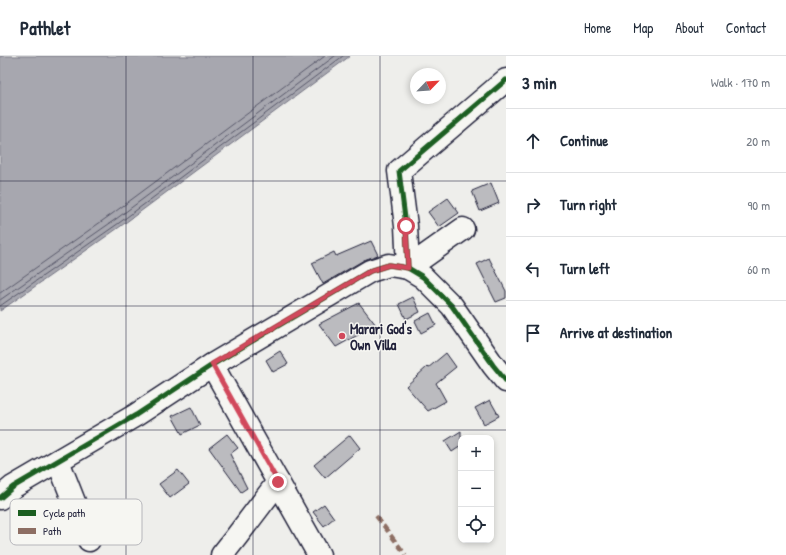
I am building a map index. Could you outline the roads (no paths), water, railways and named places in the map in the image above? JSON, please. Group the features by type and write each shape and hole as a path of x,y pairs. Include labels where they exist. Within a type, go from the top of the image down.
{"street":[{"path":"408,268 406,226 399,171 506,80"},
{"path":"408,268 463,229"},
{"path":"0,498 13,487 136,415 212,364 370,271 389,265 408,268 423,278 452,306 502,367"},
{"path":"212,364 319,555"},
{"path":"58,460 73,499"},
{"path":"222,555 278,482"}],"water":[{"path":"0,56 350,56 121,226 0,311"}],"place":[{"name":"Marari God's Own Villa","path":"342,336"}]}
